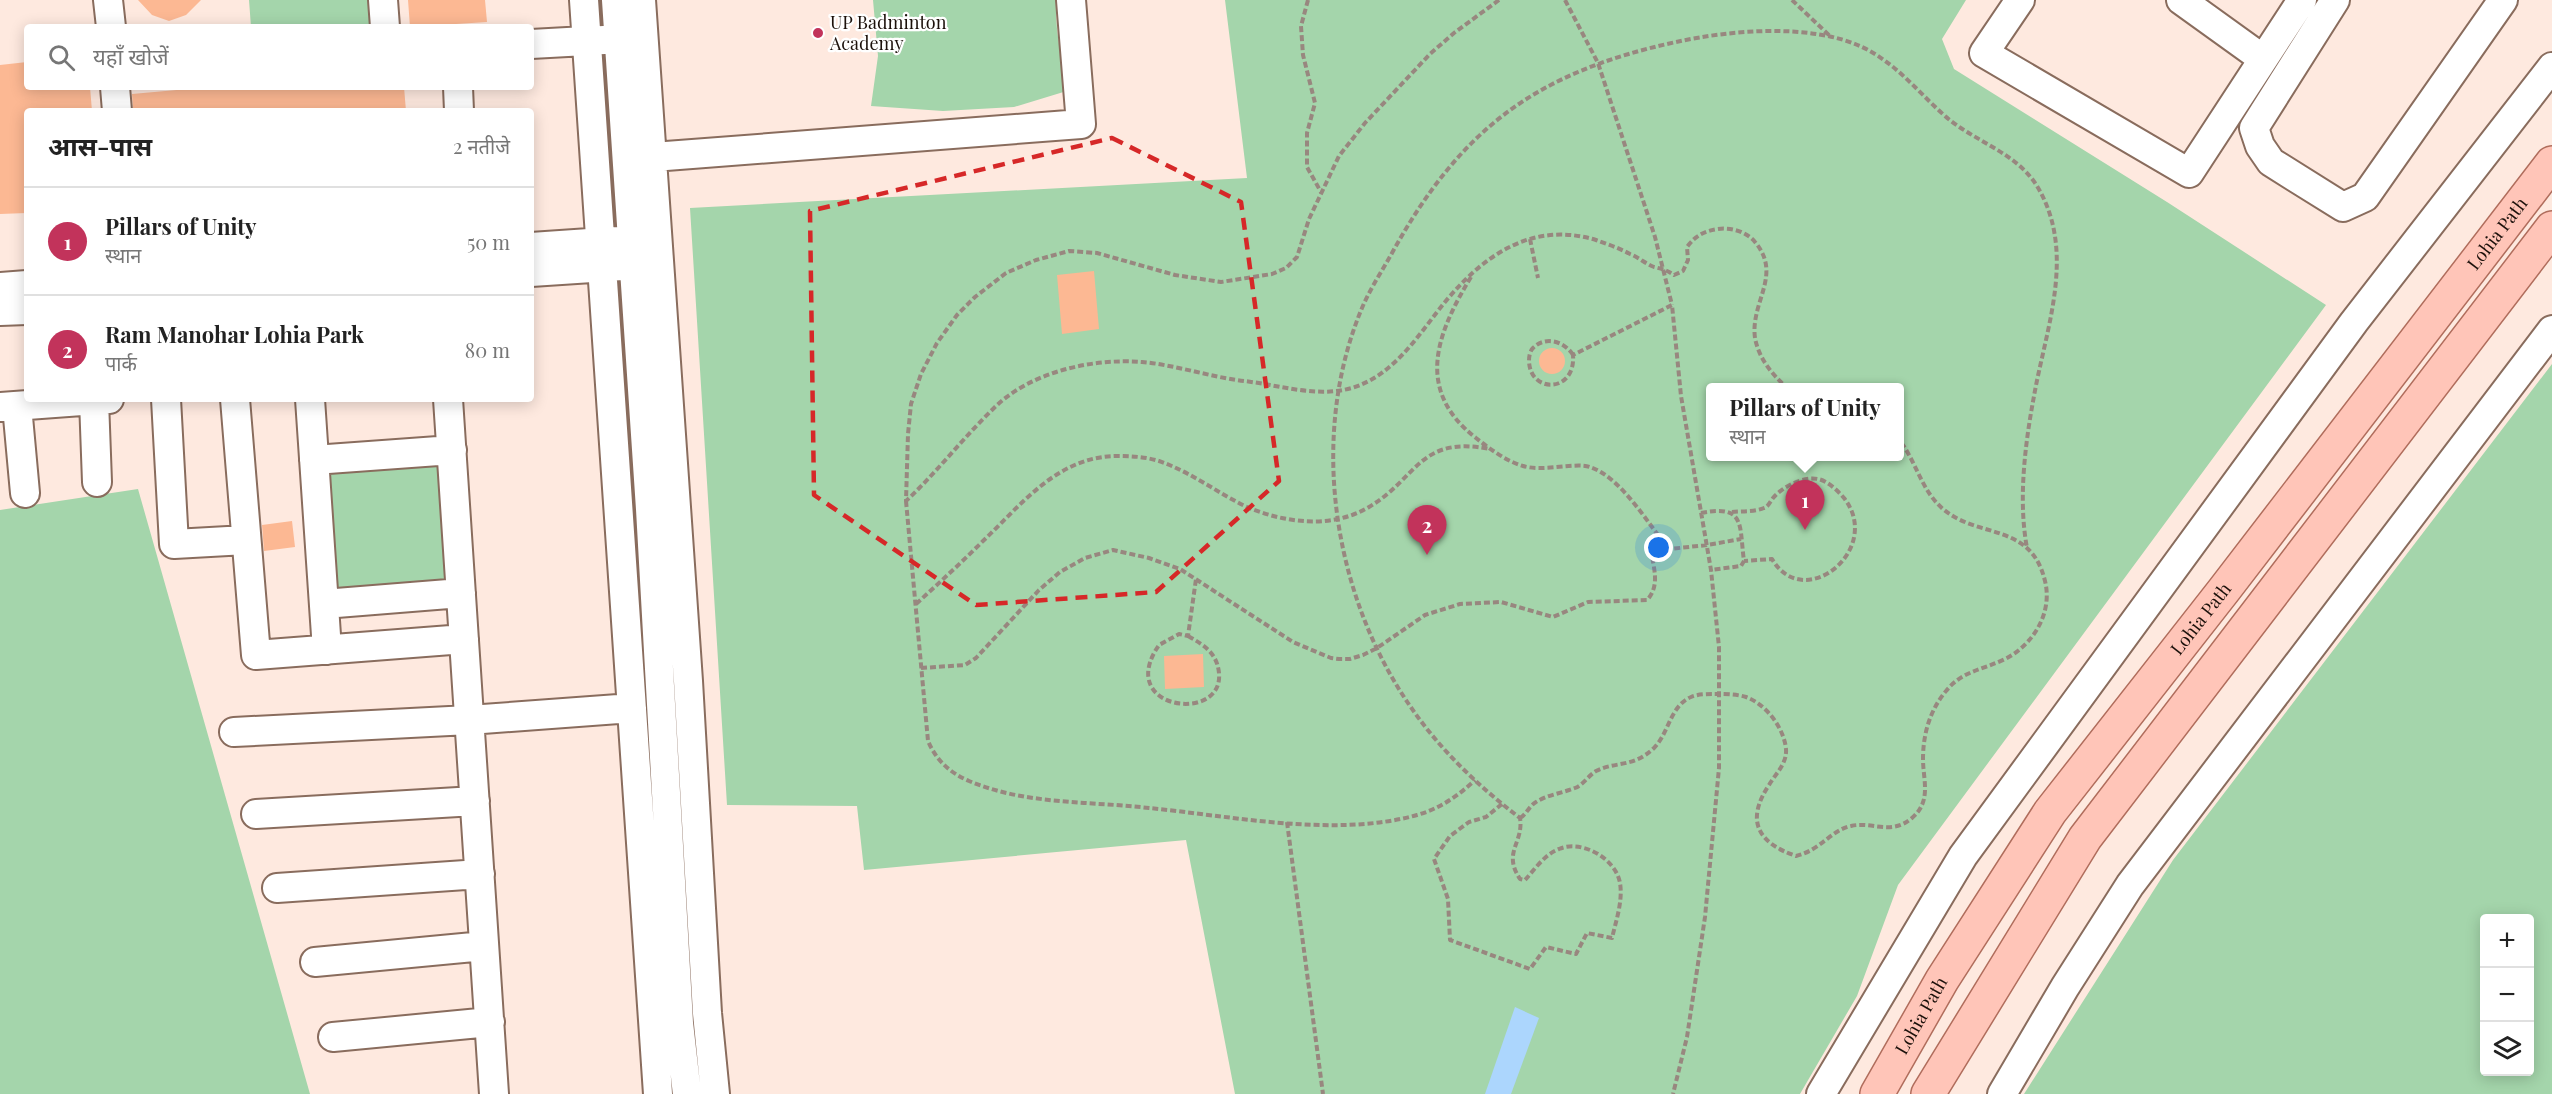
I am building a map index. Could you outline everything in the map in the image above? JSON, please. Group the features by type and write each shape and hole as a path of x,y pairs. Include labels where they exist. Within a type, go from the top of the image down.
{"main road":[{"name":"Lohia Path","path":"1877,1094 1942,980 2050,812 2552,163"},
{"path":"1928,1094 2085,838 2552,228"}],"street":[{"path":"108,0 111,24"},
{"path":"383,0 385,24"},
{"path":"584,0 658,1094"},
{"path":"616,0 679,1023 687,1094"},
{"path":"641,0 707,1013 715,1094"},
{"path":"653,157 1081,124 1071,0"},
{"path":"2020,0 1984,53 2189,173 2302,0"},
{"path":"2181,0 2263,59"},
{"path":"2335,0 2254,128 2260,146 2271,162 2343,207 2365,197 2504,0"},
{"path":"534,44 618,40"},
{"path":"1821,1094 1963,856 2354,322 2552,67"},
{"path":"115,90 117,108"},
{"path":"458,90 459,108"},
{"path":"534,247 602,255"},
{"path":"534,271 602,255 659,249"},
{"path":"0,287 24,285"},
{"path":"0,311 24,310"},
{"path":"2002,1094 2065,987 2130,885 2552,330"},
{"path":"25,493 9,406 70,402"},
{"path":"97,482 101,402"},
{"path":"166,402 174,544 246,540"},
{"path":"235,402 256,655 464,639"},
{"path":"310,402 327,650"},
{"path":"448,402 494,1094"},
{"path":"314,460 452,450"},
{"path":"324,604 461,593"},
{"path":"234,732 469,720 632,708"},
{"path":"256,814 475,801"},
{"path":"277,888 480,874"},
{"path":"315,962 484,946"},
{"path":"333,1037 490,1022"}],"path":[{"path":"1308,0 1301,26 1303,55 1315,103 1307,133 1307,167 1321,192"},
{"path":"1475,780 1458,796 1417,815 1352,824 1262,822 1149,808 1024,797 970,782 946,767 933,755 928,741 906,501 908,434 911,404 921,374 937,343 957,315 975,297 1006,273 1036,260 1070,251 1097,253 1174,275 1221,282 1272,274 1286,268 1297,257 1301,239 1339,156 1365,123 1399,86 1454,33 1499,0"},
{"path":"1565,0 1598,63 1664,268 1672,305 1682,396 1717,619 1719,768 1705,917 1686,1036 1673,1094"},
{"path":"1792,0 1831,38"},
{"path":"1520,818 1461,767 1409,705 1377,648 1347,567 1333,484 1333,459 1339,391 1352,337 1363,306 1406,226 1432,188 1462,151 1498,116 1533,94 1598,63 1644,49 1716,35 1770,32 1831,38 1862,47 1881,58 1908,79 1926,100 1953,123 2003,154 2025,172 2037,186 2048,211 2056,241 2055,302 2034,396 2027,453 2023,506 2027,548"},
{"path":"906,501 937,472 995,407 1021,388 1062,371 1086,365 1142,362 1292,390 1339,391 1366,383 1382,375 1406,352 1442,306 1475,271 1496,253 1530,239 1561,234 1578,236 1613,247 1654,267 1664,268 1674,275 1679,275 1688,260 1687,247 1698,235 1720,229 1744,233 1751,238 1764,255 1767,272 1757,308 1755,336 1763,360 1783,383"},
{"path":"1530,239 1538,278"},
{"path":"1475,271 1456,301 1438,347 1439,385 1446,405 1464,429 1490,449 1521,465 1536,468 1589,466 1609,478 1669,549"},
{"path":"1573,355 1672,305"},
{"path":"1543,342 1558,342 1569,349 1573,355 1572,372 1558,384 1550,385 1538,381 1529,368 1529,355 1533,348 1543,342"},
{"path":"916,604 957,567 1035,489 1060,471 1081,461 1101,456 1142,457 1159,461 1263,514 1306,522 1339,519 1355,514 1379,500 1423,458 1435,452 1461,447 1490,449"},
{"path":"1502,804 1486,818 1469,822 1450,836 1434,860 1448,899 1449,940 1530,969 1546,947 1576,954 1587,933 1612,938 1620,903 1620,882 1610,864 1595,852 1567,846 1548,855 1525,880 1520,879 1511,859 1521,832 1520,818 1535,802 1577,788 1596,771 1625,764 1645,755 1662,739 1673,715 1686,700 1703,694 1748,698 1777,722 1786,749 1784,764 1768,785 1756,809 1758,830 1771,845 1796,856 1819,847 1844,828 1860,824 1878,828 1901,824 1912,818 1921,807 1926,794 1923,760 1930,717 1956,679 1967,672 2005,659 2019,651 2040,627 2045,615 2046,583 2037,560 2027,548 2008,535 1961,521 1943,509 1926,490 1904,447"},
{"path":"1701,513 1765,508 1789,486 1813,479 1826,482 1850,506 1855,535 1850,552 1829,574 1815,578 1797,578 1782,570 1772,559 1744,561"},
{"path":"1711,570 1741,566 1744,561 1738,519 1732,512"},
{"path":"921,668 965,665 976,658 1039,590 1060,572 1085,558 1113,550 1180,569 1293,642 1331,658 1350,659 1377,648 1425,615 1460,604 1502,602 1553,617 1588,602 1647,600 1655,591 1651,551 1741,539"},
{"path":"1188,636 1196,579"},
{"path":"1179,634 1188,636 1204,645 1215,657 1219,682 1214,692 1202,701 1179,705 1156,694 1150,683 1148,672 1159,645 1179,634"},
{"path":"1287,822 1323,1094"}],"highlighted area":[{"path":"1112,138 1241,202 1279,481 1156,592 976,605 814,495 810,211"}],"green space":[{"path":"249,0 369,0 371,24 251,24"},
{"path":"873,0 1056,0 1059,45 1070,90 1014,107 943,111 871,106 878,56"},
{"path":"1225,0 1966,0 1942,39 1954,69 2326,305 1898,885 1857,996 1800,1094 1235,1094 1186,840 864,870 857,806 727,805 690,208 1247,178"},
{"path":"2552,364 2552,1094 2024,1094 2173,860"},
{"path":"440,459 451,582 334,593 323,470"},
{"path":"138,489 310,1094 0,1094 0,510"}],"water":[{"path":"1515,1007 1539,1018 1511,1094 1485,1094"}],"building":[{"path":"138,0 201,0 186,15 169,21 152,15"},
{"path":"408,0 485,0 487,22 410,24"},
{"path":"24,62 24,90 90,90 92,108 24,108 24,213 0,214 0,65"},
{"path":"177,90 404,90 406,108 133,108 132,94"},
{"path":"1094,271 1099,329 1062,334 1057,275"},
{"path":"1552,348 1561,352 1565,361 1561,370 1552,374 1543,370 1539,361 1543,352"},
{"path":"292,521 295,547 264,551 262,525"},
{"path":"1203,654 1204,687 1165,689 1164,656"}],"place":[{"name":"UP Badminton Academy","path":"818,33"},
{"name":"Pillars of Unity","path":"1805,530"},
{"name":"Ram Manohar Lohia Park","path":"1427,555"}]}
